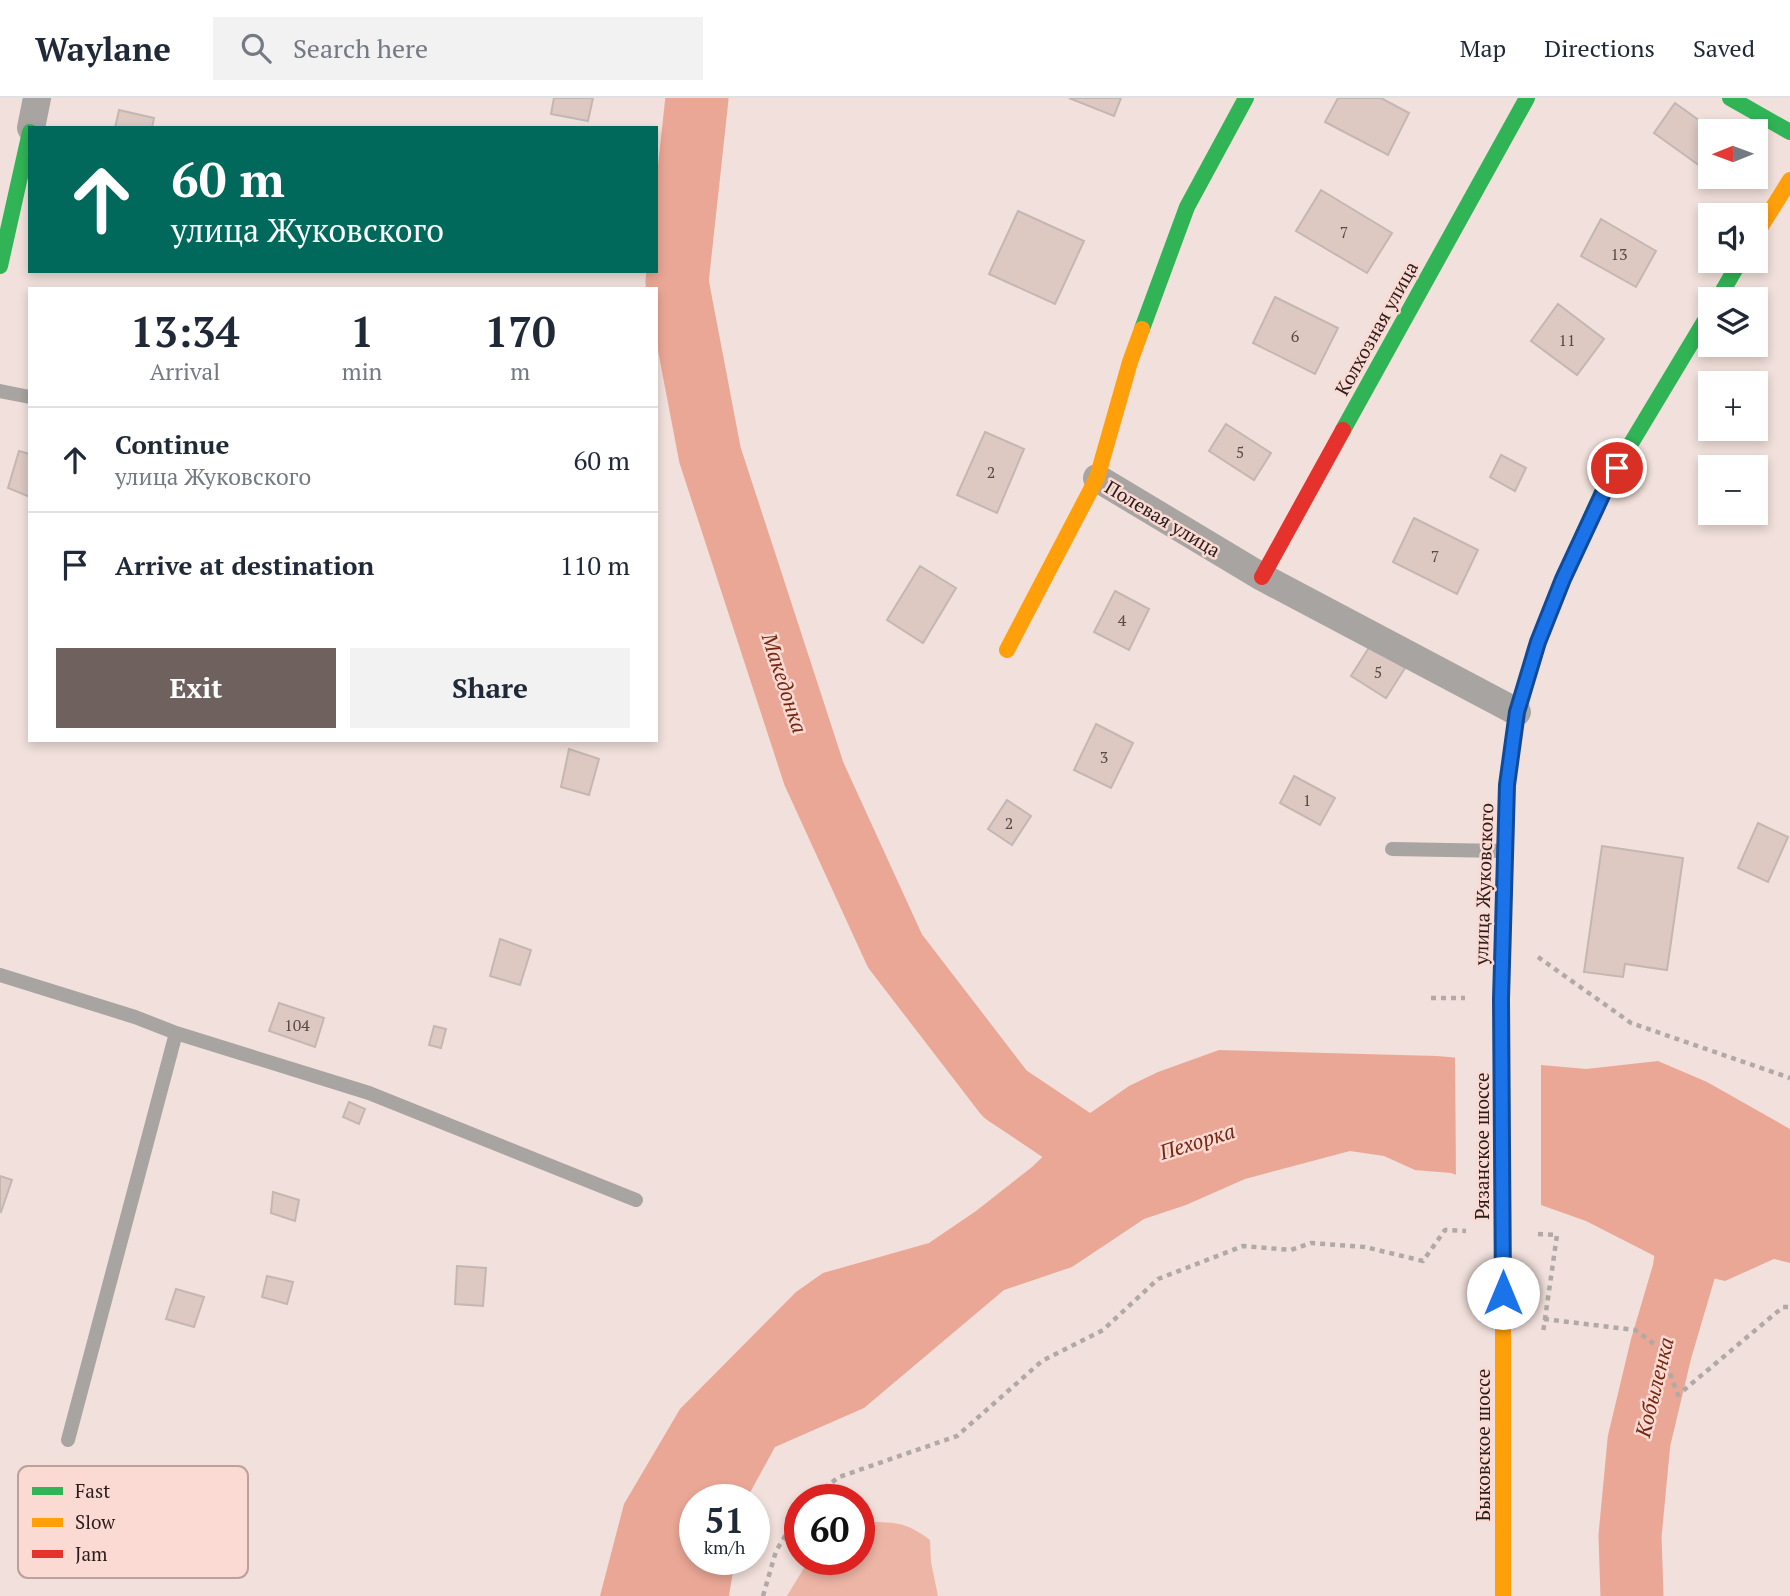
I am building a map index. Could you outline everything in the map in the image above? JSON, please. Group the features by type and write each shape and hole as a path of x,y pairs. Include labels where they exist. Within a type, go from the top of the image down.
{"main road":[{"name":"Полевая улица","path":"1097,478 1130,362 1187,207 1247,98"},
{"name":"Колхозная улица","path":"1262,577 1527,98"},
{"path":"1730,98 1790,132"},
{"path":"0,266 28,139"},
{"path":"1768,215 1790,180"},
{"name":"улица Жуковского","path":"1501,999 1507,785 1517,712 1538,642 1563,579 1604,491 1698,332"},
{"path":"1007,650 1097,478"},
{"name":"Рязанское шоссе","path":"1501,999 1503,1293"},
{"name":"Быковское шоссе","path":"1503,1293 1503,1596"}],"street":[{"path":"31,126 37,98"},
{"name":"Полевая улица","path":"1097,478 1262,577 1517,712"}],"lane":[{"path":"0,391 28,397"},
{"path":"1392,849 1505,851"},
{"path":"0,975 369,1093 636,1200"},
{"path":"68,1440 177,1033"}],"path":[{"path":"1503,934 1631,1023 1790,1077"},
{"path":"830,1484 839,1477 957,1436 1042,1361 1103,1330 1158,1279 1243,1246 1291,1250 1311,1243 1365,1247 1423,1261 1445,1230"},
{"path":"1544,1320 1612,1325 1635,1330 1661,1349 1678,1395 1783,1307 1790,1307"},
{"path":"763,1596 776,1551 784,1538"}],"shaded area":[{"path":"875,1522 903,1525 930,1540 931,1562 938,1596 787,1596 800,1575 875,1575"}],"water":[{"name":"Пехорка","path":"1219,1050 1437,1056 1586,1069 1658,1061 1707,1082 1790,1129 1790,1263 1774,1259 1725,1281 1684,1271 1586,1221 1451,1173 1415,1170 1384,1156 1350,1151 1245,1179 1186,1205 1144,1219 1072,1267 1004,1290 864,1408 775,1447 755,1484 679,1484 679,1575 732,1575 729,1596 600,1596 624,1504 680,1409 796,1292 823,1273 929,1243 976,1211 1032,1167 1083,1118 1129,1086 1158,1072"}],"pier":[{"path":"1455,1054 1541,1062 1541,1209 1456,1179"}],"building":[{"path":"554,98 593,98 588,121 551,114"},
{"path":"1069,98 1121,98 1114,116"},
{"path":"1338,98 1381,98 1409,113 1388,155 1325,122"},
{"path":"1675,103 1698,120 1698,165 1654,133"},
{"path":"119,110 154,118 152,126 115,126"},
{"path":"1321,190 1392,233 1367,273 1296,231"},
{"path":"1018,211 1084,241 1055,304 989,274"},
{"path":"1601,219 1656,251 1636,287 1581,256"},
{"path":"1275,297 1338,328 1315,374 1253,343"},
{"path":"1558,304 1604,339 1577,375 1531,341"},
{"path":"1226,424 1271,453 1254,480 1209,451"},
{"path":"985,432 1024,449 997,513 957,495"},
{"path":"19,451 28,453 28,496 8,488"},
{"path":"1501,455 1526,468 1515,491 1490,477"},
{"path":"1414,518 1478,550 1457,594 1393,562"},
{"path":"920,566 956,588 923,643 887,620"},
{"path":"1115,591 1149,609 1129,650 1094,632"},
{"path":"1370,646 1405,668 1386,698 1351,676"},
{"path":"1096,724 1133,743 1111,788 1074,770"},
{"path":"569,749 599,759 589,795 561,787"},
{"path":"1294,776 1335,798 1320,825 1280,803"},
{"path":"1007,800 1031,816 1012,845 988,829"},
{"path":"1758,823 1788,837 1768,882 1738,868"},
{"path":"1602,846 1683,858 1667,970 1625,964 1623,977 1584,972"},
{"path":"500,939 531,950 520,985 490,976"},
{"path":"279,1003 324,1018 315,1047 269,1031"},
{"path":"434,1026 446,1029 441,1048 429,1045"},
{"path":"349,1102 365,1109 359,1124 343,1117"},
{"path":"0,1176 12,1180 1,1212 0,1211"},
{"path":"273,1192 299,1200 295,1221 271,1213"},
{"path":"457,1266 486,1268 483,1306 455,1304"},
{"path":"267,1276 293,1282 287,1304 262,1297"},
{"path":"176,1289 204,1297 194,1327 166,1319"}],"waterway":[{"name":"Македонка","path":"697,98 677,282 710,455 814,774 895,951 1005,1094 1114,1167"},
{"name":"Кобыленка","path":"1632,1596 1630,1536 1639,1441 1661,1349 1684,1271 1696,1186"}],"traffic: fast":[{"path":"1142,329 1187,207 1246,98"},
{"path":"1343,430 1527,98"},
{"path":"1730,98 1790,132"},
{"path":"0,266 28,141"},
{"path":"1725,287 1733,273"},
{"path":"1501,999 1507,785 1517,712 1538,642 1603,490 1698,332"}],"traffic: slow":[{"path":"1768,215 1790,180"},
{"path":"1007,650 1097,478 1142,329"},
{"path":"1501,999 1503,1293"},
{"path":"1503,1293 1503,1596"}],"traffic: jam":[{"path":"1262,577 1343,430"}],"route":[{"path":"1503,1293 1501,999 1507,785 1517,712 1538,642 1563,579 1617,468"}]}
